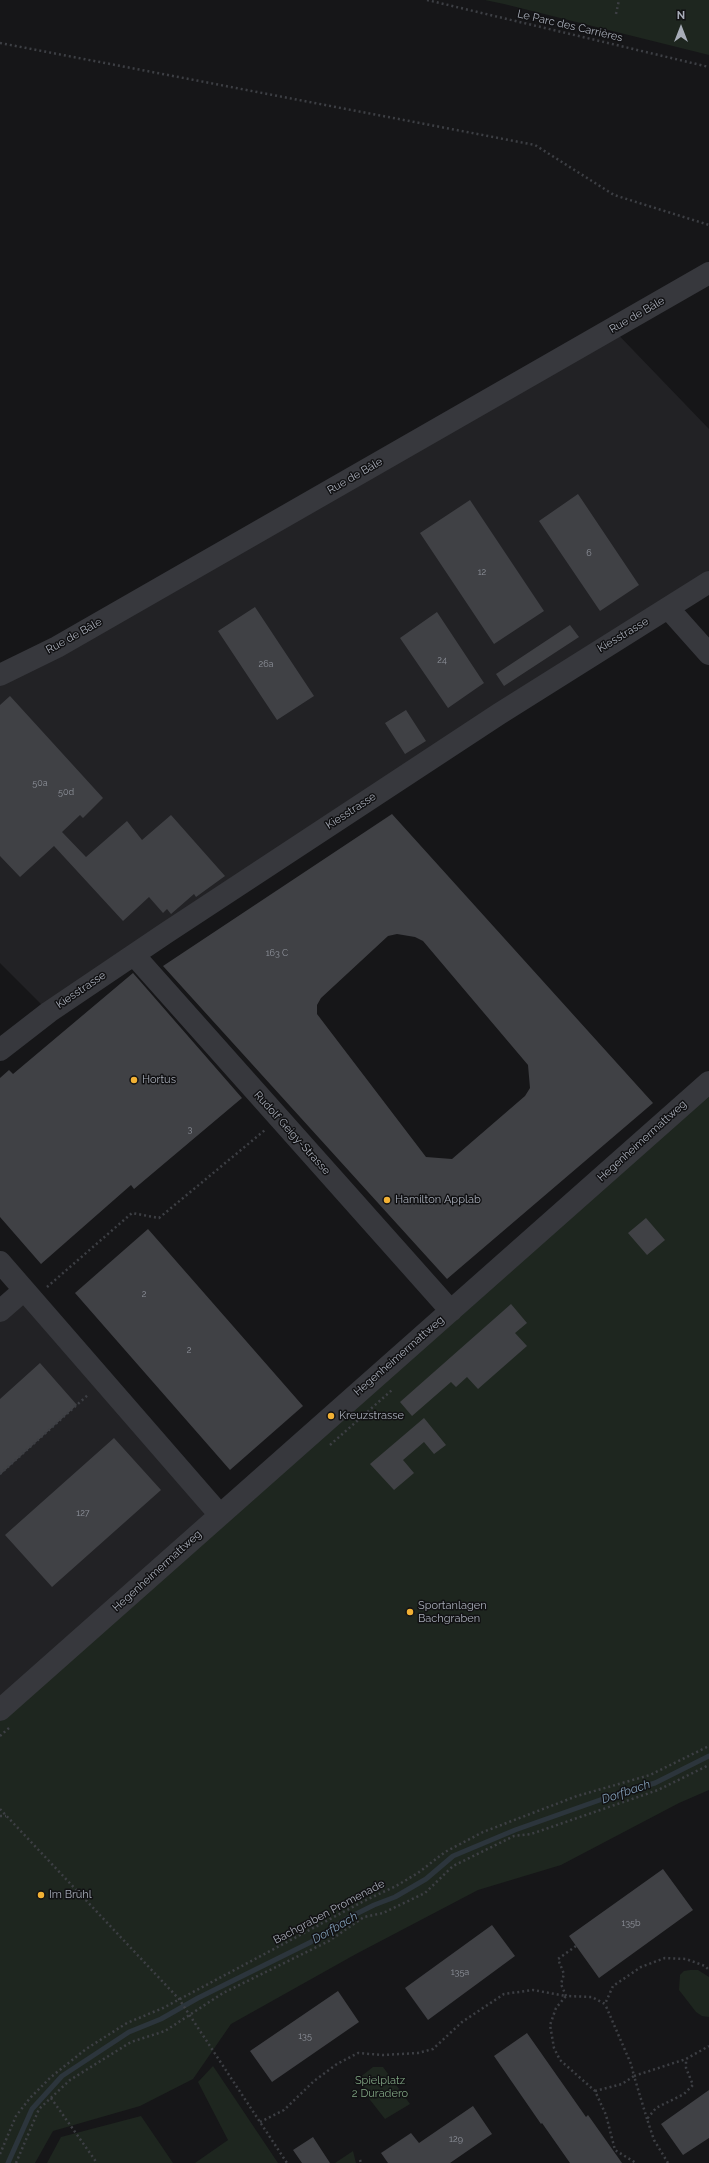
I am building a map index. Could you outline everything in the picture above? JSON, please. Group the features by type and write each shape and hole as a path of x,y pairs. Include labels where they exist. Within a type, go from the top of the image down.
{"street":[{"name":"Rue de Bâle","path":"0,675 57,646 709,273"},
{"name":"Kiesstrasse","path":"0,1050 49,1012 499,714 709,582"},
{"path":"668,608 709,654"},
{"name":"Rudolf Geigy-Strasse","path":"134,955 451,1311"},
{"name":"Hegenheimermattweg","path":"0,1710 709,1082"},
{"path":"0,1262 105,1380 220,1515"},
{"path":"0,1311 28,1295"}],"path":[{"name":"Le Parc des Carrières","path":"427,0 709,67"},
{"path":"616,14 618,0"},
{"path":"0,43 535,144 614,195 709,224"},
{"path":"28,1295 132,1213 159,1218 279,1118"},
{"path":"0,1474 105,1380"},
{"name":"Bachgraben Promenade","path":"0,2154 16,2116 51,2077 86,2049 127,2023 179,1999 396,1886 418,1873 445,1852 483,1832 577,1796 650,1775 709,1746"},
{"name":"Bachgraben Promenade","path":"16,2163 39,2109 70,2080 131,2042 165,2031 223,1993 329,1941 364,1917 383,1913 425,1893 453,1866 482,1851 514,1836 531,1834 658,1790 709,1765"},
{"path":"0,1809 179,1999 287,2163"},
{"path":"0,1816 6,1816"},
{"path":"566,1996 561,1984 564,1974 558,1959 576,1946"},
{"path":"605,2004 613,1986 640,1967 665,1958 686,1959 705,1966 709,1970"},
{"path":"260,2122 284,2110 326,2072 358,2053 383,2055 418,2053 433,2049 462,2022 504,1994 533,1990 566,1996 592,1997 605,2004 631,2064 654,2140 668,2163"},
{"path":"566,1996 556,2008 550,2025 554,2048 560,2060 595,2091 606,2115 615,2150 636,2163"},
{"path":"595,2091 618,2085 634,2076 686,2059 709,2046"},
{"path":"647,2119 656,2108 684,2094 693,2085 686,2068 686,2059"},
{"path":"51,2098 97,2163"}],"shaded area":[{"path":"607,323 709,429 709,582 49,1012 0,963 0,669"},
{"path":"20,1285 220,1515 0,1710 0,1302"}],"green space":[{"path":"485,0 709,0 709,55 504,4"},
{"name":"Sportanlagen Bachgraben","path":"709,1082 709,1790 679,1803 561,1865 478,1890 356,1954 231,2024 193,2079 140,2106 53,2131 35,2163 0,2163 0,1710"},
{"path":"698,1970 709,1977 709,2017 702,2016 696,2012 679,1990 680,1975 684,1971"},
{"path":"213,2066 278,2163 195,2163 228,2140 198,2082"},
{"name":"Spielplatz 2 Duradero","path":"373,2067 383,2067 410,2104 385,2119 367,2096 359,2078"},
{"path":"141,2116 173,2163 47,2163 61,2137"},
{"path":"353,2151 356,2163 335,2163"}],"building":[{"path":"578,494 639,585 600,611 539,521"},
{"path":"470,500 544,611 494,644 420,533"},
{"path":"255,607 314,696 277,720 218,631"},
{"path":"437,612 484,683 448,708 400,638"},
{"path":"570,625 579,637 504,686 496,674"},
{"path":"10,696 103,798 83,818 80,815 62,832 86,857 127,821 142,840 171,815 225,876 196,897 194,894 171,914 167,909 163,913 149,897 123,921 54,846 20,877 0,856 0,705"},
{"path":"406,710 426,741 405,754 385,723"},
{"path":"392,814 653,1103 447,1279 163,966","holes":["397,934 415,937 423,941 528,1065 530,1088 525,1096 452,1159 426,1157 317,1014 317,1005 321,998 388,936"]},
{"name":"Hortus","path":"133,973 242,1098 134,1189 131,1185 41,1264 0,1217 0,1078 9,1070 13,1074"},
{"path":"646,1218 665,1240 647,1255 628,1233"},
{"path":"148,1229 303,1406 230,1470 75,1293"},
{"path":"511,1304 527,1323 515,1333 527,1346 478,1389 467,1377 456,1387 451,1382 412,1416 400,1402"},
{"path":"40,1363 77,1405 0,1475 0,1399"},
{"path":"424,1418 446,1445 434,1454 424,1442 403,1460 414,1473 394,1490 370,1464"},
{"path":"114,1438 161,1490 52,1587 5,1535"},
{"path":"663,1869 693,1910 599,1978 569,1936"},
{"path":"492,1925 515,1956 428,2020 405,1988"},
{"path":"338,1991 359,2022 272,2082 250,2051"},
{"path":"527,2033 586,2117 588,2115 622,2163 570,2163 542,2123 541,2124 494,2056"},
{"path":"709,2090 709,2138 683,2155 661,2124"},
{"path":"473,2106 492,2134 450,2163 388,2163 381,2153 411,2133 419,2143"},
{"path":"313,2137 330,2163 302,2163 293,2150"}],"waterway":[{"name":"Dorfbach","path":"8,2163 32,2109 62,2076 129,2032 161,2019 198,1998 311,1942 348,1918 374,1905 395,1897 426,1879 453,1856 515,1830 614,1795 655,1783 709,1756"}],"place":[{"name":"Hortus","path":"134,1080"},
{"name":"Hamilton Applab","path":"387,1200"},
{"name":"Kreuzstrasse","path":"331,1416"},
{"name":"Sportanlagen Bachgraben","path":"410,1612"},
{"name":"Im Brühl","path":"41,1895"}]}
